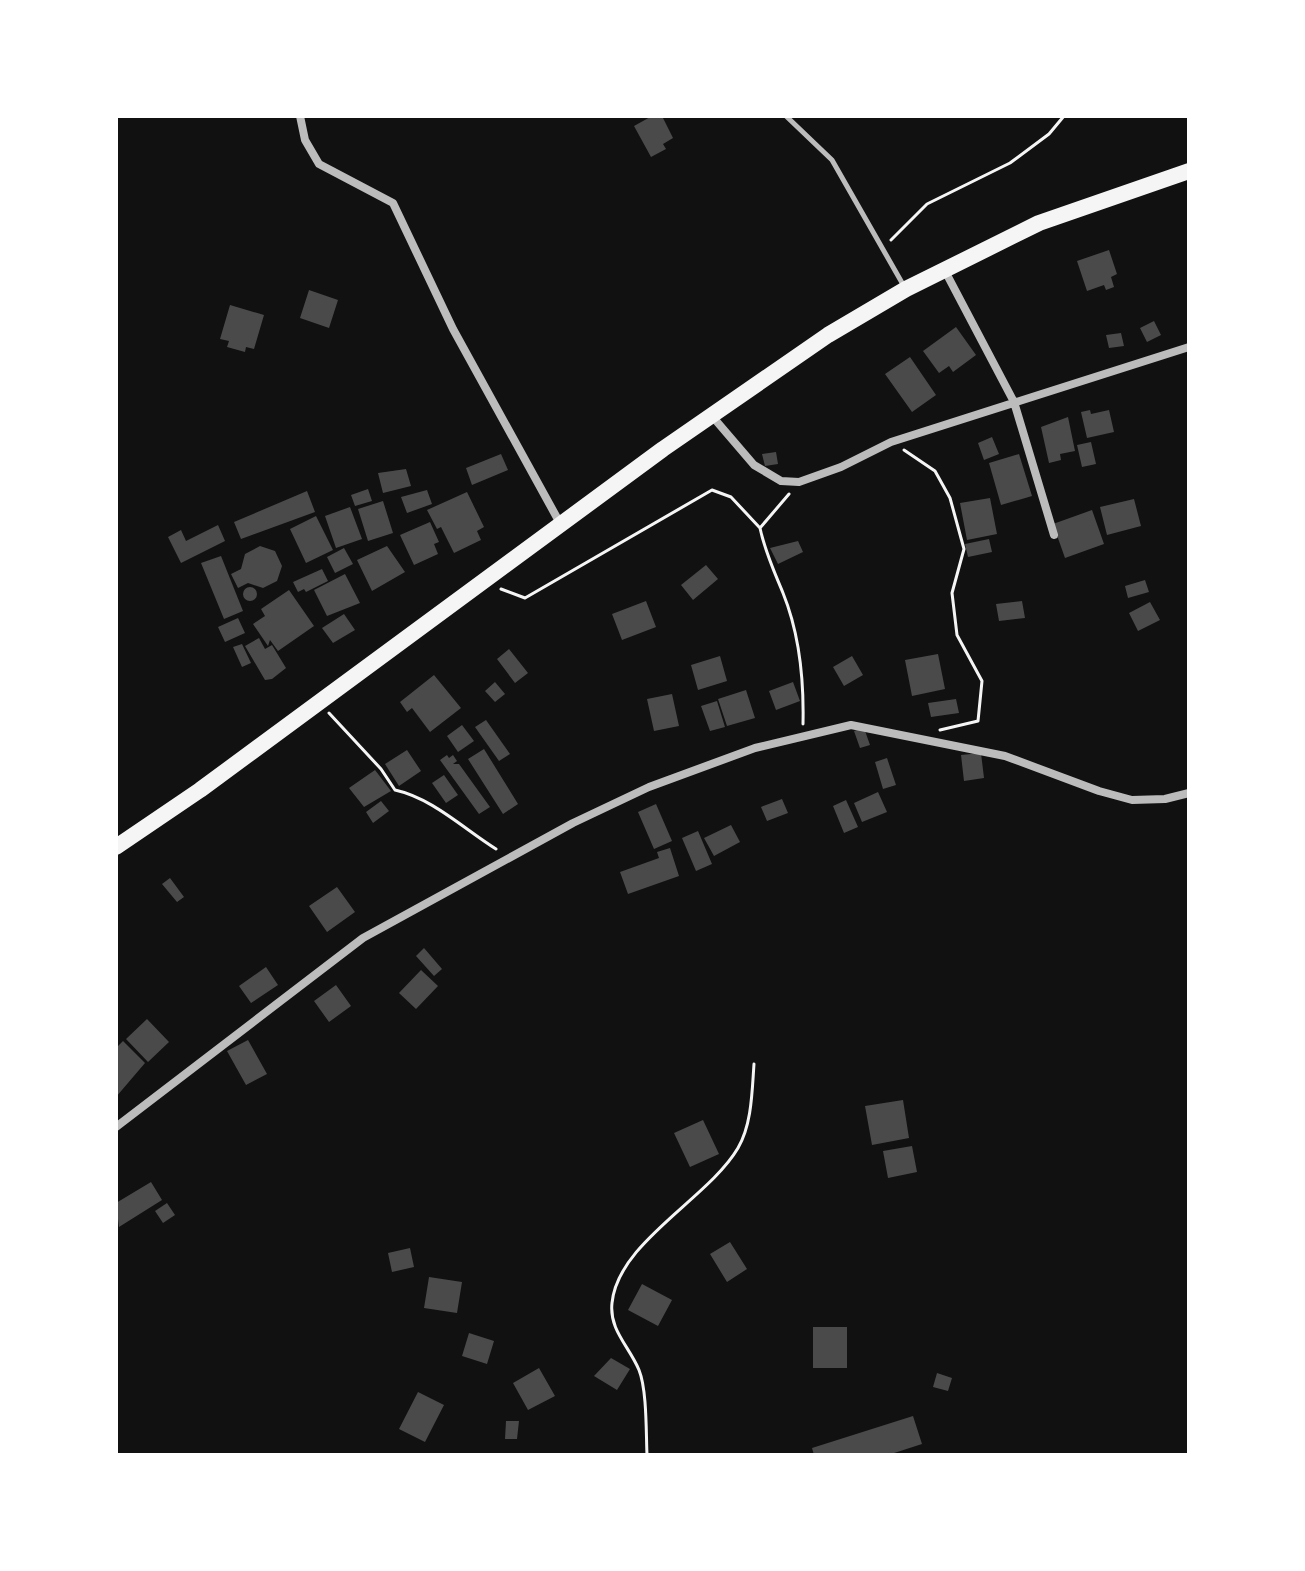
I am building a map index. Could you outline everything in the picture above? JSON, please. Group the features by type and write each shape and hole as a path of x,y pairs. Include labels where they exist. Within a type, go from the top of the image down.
{"main road":[{"path":"116,847 200,790 712,415 828,335 906,289 1039,223 1189,171"}],"street":[{"path":"300,116 305,140 319,164 393,203 453,329 561,526"},
{"path":"944,269 1014,402 1054,535"},
{"path":"712,415 754,465 781,481 799,482 841,467 891,442 1189,347"},
{"path":"116,1127 363,938 649,787 755,748 851,725 1005,756 1132,800 1165,799 1189,793"}],"lane":[{"path":"786,116 832,160 906,289"}],"path":[{"path":"883,249 927,204 1010,163 1049,134 1064,116"},
{"path":"891,442 935,471 950,498 964,549 952,593 957,635 982,681 978,721 939,730 922,739"},
{"path":"760,528 799,482"},
{"path":"484,583 525,598 712,490 731,497 760,528 768,563 784,595 804,676 802,735"},
{"path":"318,701 381,769 395,790 419,795 440,813 510,858"},
{"path":"647,1455 640,1372 613,1324 612,1300 632,1254 680,1211 738,1148 751,1105 754,1064"}],"building":[{"path":"652,116 662,116 673,138 663,144 666,149 651,157 634,126"},
{"path":"1109,250 1117,274 1111,277 1114,287 1106,290 1104,285 1087,291 1077,261"},
{"path":"309,290 338,300 329,328 300,318"},
{"path":"230,305 264,315 254,349 246,347 245,352 227,347 229,341 220,339"},
{"path":"1154,321 1161,335 1147,342 1140,328"},
{"path":"956,327 976,355 953,372 949,366 939,373 923,351"},
{"path":"1121,333 1124,346 1109,348 1106,335"},
{"path":"910,357 936,395 912,412 885,374"},
{"path":"1090,410 1091,414 1109,410 1114,432 1087,438 1081,412"},
{"path":"1068,417 1075,451 1060,454 1061,460 1049,463 1041,427"},
{"path":"992,437 999,454 984,460 978,443"},
{"path":"1091,442 1096,464 1082,467 1077,445"},
{"path":"776,452 778,464 765,466 762,454"},
{"path":"501,454 508,470 472,485 466,468"},
{"path":"1019,454 1032,496 1001,505 989,463"},
{"path":"406,469 411,486 383,493 378,473"},
{"path":"368,489 372,501 355,506 351,495"},
{"path":"427,490 432,504 407,513 401,497"},
{"path":"307,491 315,512 241,539 234,522"},
{"path":"467,492 484,527 477,531 481,540 454,553 441,527 437,529 427,510"},
{"path":"990,498 997,534 967,540 960,503"},
{"path":"1134,499 1141,526 1107,535 1100,507"},
{"path":"383,501 393,533 368,541 358,509"},
{"path":"350,507 362,539 336,548 325,516"},
{"path":"1092,510 1104,544 1065,558 1053,524"},
{"path":"316,516 333,550 306,563 290,529"},
{"path":"430,522 439,542 434,544 438,554 414,565 400,535"},
{"path":"218,525 225,541 181,563 168,537 181,530 186,541"},
{"path":"989,539 992,552 968,557 965,544"},
{"path":"798,541 803,552 778,564 770,548"},
{"path":"260,546 275,551 282,566 277,581 263,588 248,583 238,588 231,574 241,569 245,554"},
{"path":"387,546 405,572 372,591 357,560"},
{"path":"344,548 353,564 335,573 327,557"},
{"path":"221,556 243,611 224,619 201,563"},
{"path":"706,565 718,579 693,600 681,585"},
{"path":"322,569 328,581 306,592 304,589 298,592 293,582"},
{"path":"345,574 360,603 327,616 314,590"},
{"path":"1145,580 1149,592 1128,598 1125,586"},
{"path":"250,587 257,594 250,601 243,594"},
{"path":"289,590 314,626 278,651 270,640 268,646 253,624 265,616 261,609"},
{"path":"646,601 656,627 622,640 612,614"},
{"path":"1022,601 1025,618 999,621 996,604"},
{"path":"1150,602 1160,620 1138,631 1129,613"},
{"path":"344,614 355,630 333,643 322,628"},
{"path":"238,618 245,633 225,642 218,627"},
{"path":"259,638 265,649 272,645 286,668 272,679 265,680 245,646"},
{"path":"242,644 251,663 242,667 233,647"},
{"path":"509,649 528,673 515,683 497,659"},
{"path":"938,654 945,689 912,696 905,660"},
{"path":"720,656 727,681 698,690 691,665"},
{"path":"852,656 863,675 844,686 833,667"},
{"path":"434,675 461,708 430,732 412,708 407,712 400,702"},
{"path":"495,682 505,694 495,702 485,691"},
{"path":"793,682 800,701 776,710 769,691"},
{"path":"746,690 755,718 727,726 718,699"},
{"path":"672,694 679,726 654,731 647,699"},
{"path":"956,699 959,713 931,717 928,703"},
{"path":"717,701 725,727 710,731 701,706"},
{"path":"486,720 510,754 499,761 475,727"},
{"path":"462,725 474,741 458,752 447,736"},
{"path":"864,728 870,745 860,748 854,731"},
{"path":"484,749 518,804 503,814 468,759"},
{"path":"407,750 421,771 399,786 385,764"},
{"path":"981,753 984,778 964,781 961,755"},
{"path":"447,755 449,758 453,755 457,761 453,764 459,764 490,807 479,814 440,760"},
{"path":"887,758 896,785 883,789 875,762"},
{"path":"375,770 391,791 364,807 349,788"},
{"path":"444,775 458,795 446,803 432,783"},
{"path":"878,792 887,812 862,822 854,803"},
{"path":"782,799 788,813 767,821 761,807"},
{"path":"846,800 858,827 844,833 833,806"},
{"path":"381,801 389,811 373,823 366,812"},
{"path":"656,804 672,841 654,849 638,812"},
{"path":"731,825 740,842 714,856 704,838"},
{"path":"698,831 712,864 696,871 682,838"},
{"path":"670,848 679,876 628,894 620,872 659,858 657,852"},
{"path":"170,878 184,897 177,902 162,884"},
{"path":"337,887 355,912 327,932 309,906"},
{"path":"424,948 442,969 434,976 416,956"},
{"path":"266,967 278,985 251,1003 239,986"},
{"path":"421,970 438,986 416,1009 399,993"},
{"path":"336,985 351,1006 329,1022 314,1001"},
{"path":"147,1019 169,1042 148,1062 126,1039"},
{"path":"248,1040 267,1074 246,1085 227,1051"},
{"path":"123,1041 145,1063 116,1097 116,1048"},
{"path":"903,1100 909,1138 872,1145 865,1106"},
{"path":"703,1120 719,1154 690,1167 674,1133"},
{"path":"912,1146 917,1172 888,1178 883,1151"},
{"path":"151,1182 162,1200 119,1227 116,1203"},
{"path":"167,1203 175,1215 163,1223 155,1211"},
{"path":"730,1242 747,1269 727,1282 710,1254"},
{"path":"410,1248 414,1267 392,1272 388,1253"},
{"path":"429,1277 462,1282 457,1313 424,1308"},
{"path":"642,1284 672,1300 658,1326 628,1310"},
{"path":"813,1327 847,1327 847,1368 813,1368"},
{"path":"469,1333 494,1341 487,1364 462,1356"},
{"path":"611,1358 630,1369 617,1390 594,1376"},
{"path":"539,1368 555,1396 528,1410 513,1383"},
{"path":"937,1373 952,1378 948,1391 933,1387"},
{"path":"418,1392 444,1405 425,1442 399,1429"},
{"path":"913,1416 922,1444 888,1455 814,1455 812,1448"},
{"path":"506,1421 519,1421 517,1439 505,1439"}]}
